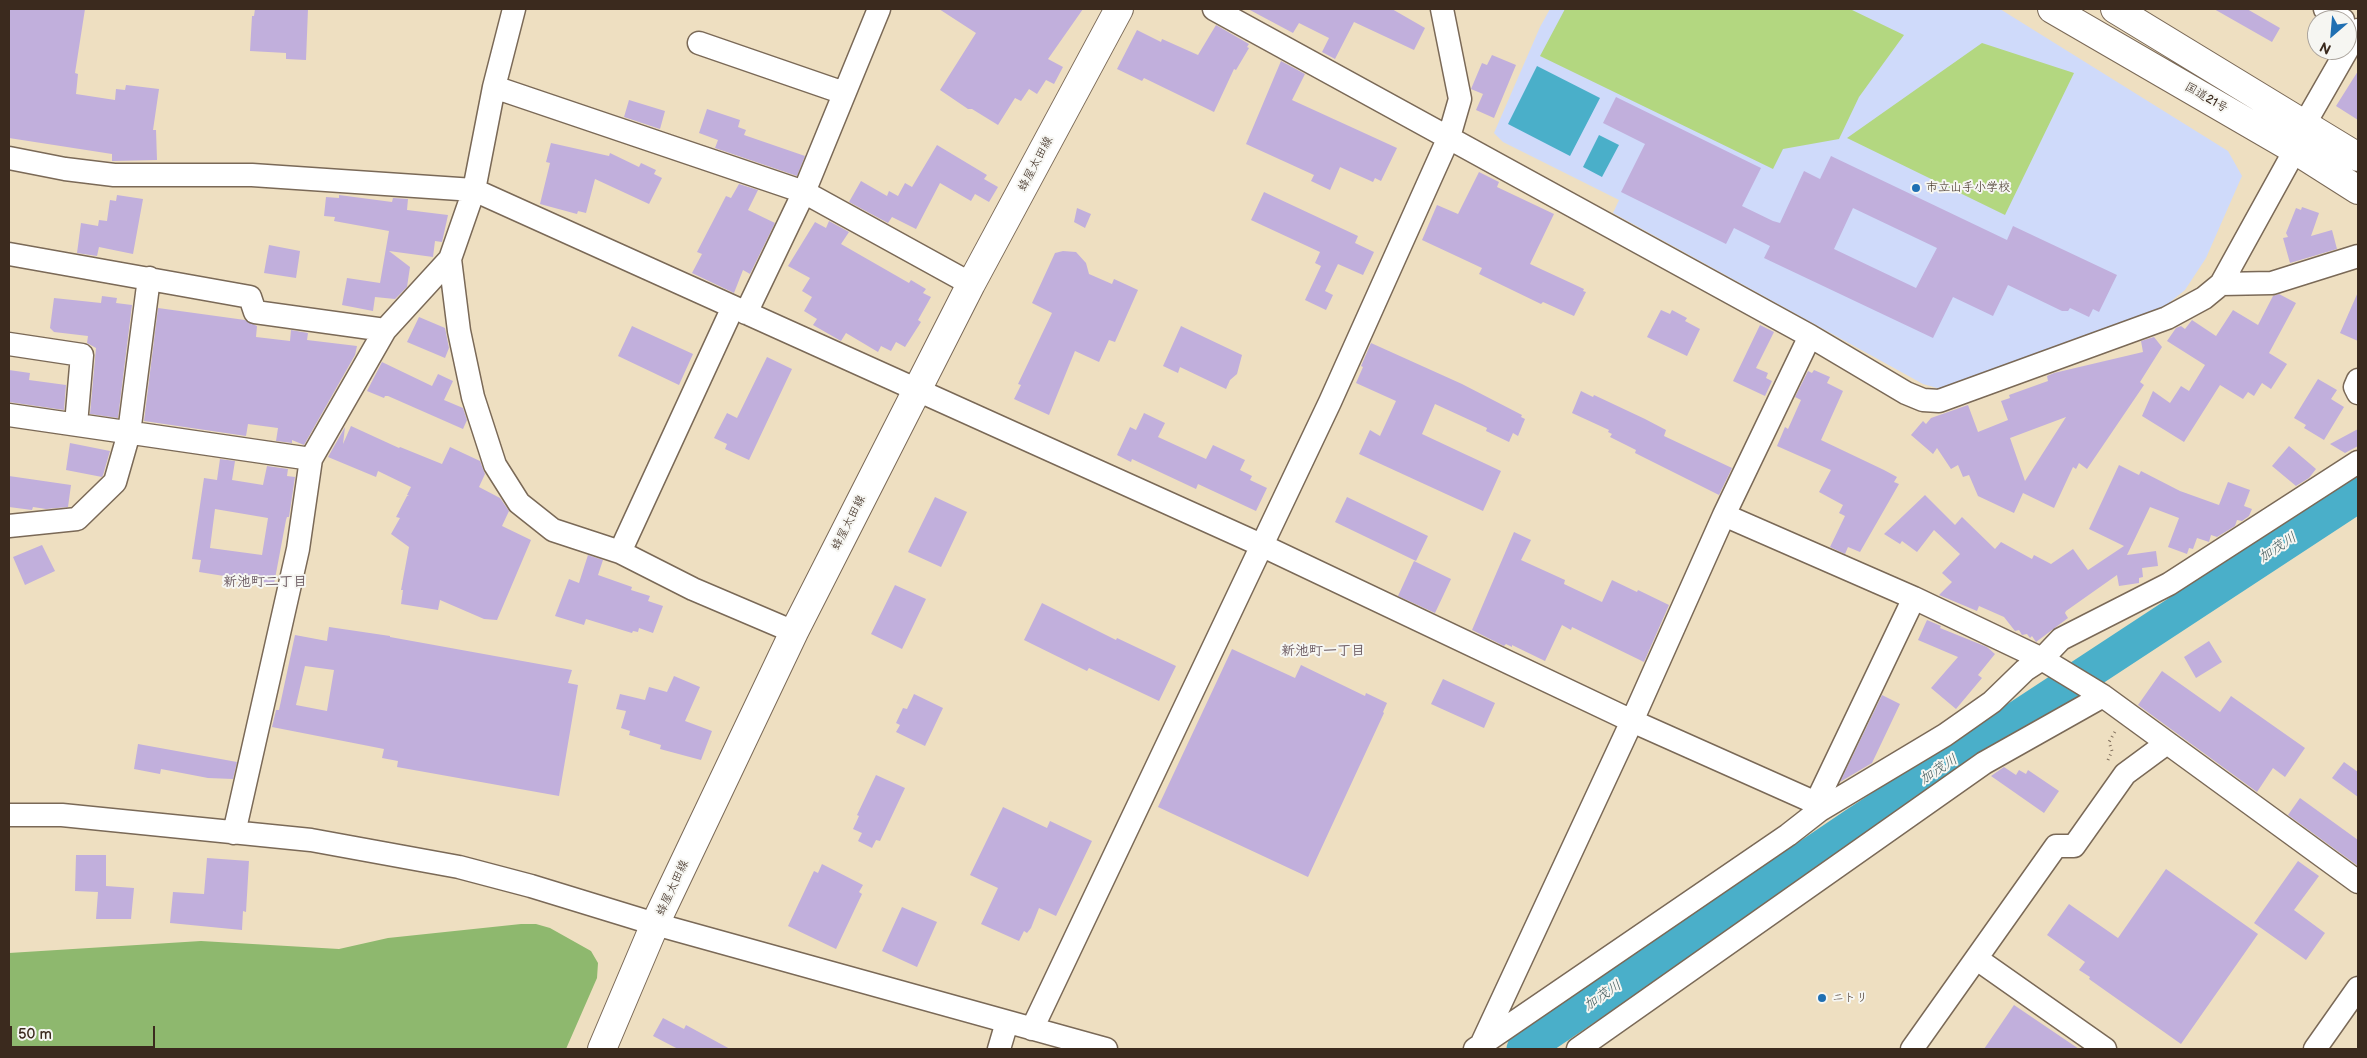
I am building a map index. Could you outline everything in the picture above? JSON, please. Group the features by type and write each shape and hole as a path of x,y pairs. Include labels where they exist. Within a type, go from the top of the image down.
{"main road":[{"name":"蜂屋太田線","path":"602,1049 656,924 794,632 971,284 1119,9"},
{"name":"国道21号","path":"2052,9 2300,137 2358,157"},
{"name":"国道21号","path":"2115,9 2300,137 2358,190"}],"street":[{"path":"234,833 298,549 311,459 385,330 450,259 474,190 494,87 514,9"},
{"path":"620,552 739,310 804,192 879,9"},
{"path":"1214,9 1810,336 1906,392 1923,400 1939,402 2167,318 2204,298 2221,284 2342,60"},
{"path":"1032,1029 1330,402 1449,137 1460,98 1442,9"},
{"path":"699,43 844,93"},
{"path":"494,87 804,192 971,284"},
{"path":"9,158 65,169 114,175 252,175 474,190 1261,545 1632,721 1818,806"},
{"path":"9,254 250,297 255,312 385,330"},
{"path":"2221,284 2272,283 2358,256"},
{"path":"450,259 459,331 473,398 495,465 519,503 553,530 620,552 693,589 794,632"},
{"path":"9,526 77,519 115,482 129,433 149,278"},
{"path":"1479,1046 1632,721 1724,515 1810,336"},
{"path":"9,344 82,355 76,424"},
{"path":"2358,380 2356,386 2358,394"},
{"path":"2358,401 2358,413"},
{"path":"9,415 311,459"},
{"path":"1479,1046 1772,846 1818,806 1945,735 1992,702 2025,670 2042,659 2060,639 2169,584 2358,462"},
{"path":"1724,515 1914,598 2042,659 2102,696 2358,882"},
{"path":"1818,806 1914,598"},
{"path":"1578,1049 1984,763 2102,696"},
{"path":"1912,1049 2056,846 2074,846 2125,774 2167,743"},
{"path":"9,815 62,815 311,840 459,867 531,886 656,924 1106,1049"},
{"path":"1977,959 2105,1049"},
{"path":"2315,1049 2358,988"},
{"path":"999,1049 1008,1022"}],"shaded area":[{"name":"市立山手小学校","path":"1550,9 2000,9 2228,151 2242,176 2206,258 2185,290 2159,311 1953,387 1937,388 1923,384 1613,213 1619,200 1503,142 1494,133 1540,27"}],"green space":[{"path":"1565,9 1850,9 1904,35 1859,97 1839,139 1783,149 1773,169 1540,56"},
{"path":"1982,43 2074,73 2005,215 1847,138"},
{"path":"536,924 550,928 591,951 598,963 597,978 566,1049 9,1049 9,953 201,941 339,949 388,938"}],"water":[{"path":"1537,66 1600,98 1570,156 1508,124"},
{"path":"1599,135 1619,145 1602,177 1583,167"}],"building":[{"path":"9,9 85,9 75,73 78,74 76,94 115,100 116,89 125,90 126,85 159,89 153,130 156,130 157,160 112,161 112,154 9,138"},
{"path":"255,9 308,9 306,60 286,59 286,53 250,51 252,16 254,16"},
{"path":"939,9 1083,9 1048,59 1063,67 1054,84 1046,80 1037,94 1029,89 1021,101 1015,98 998,125 972,109 968,109 940,90 976,33"},
{"path":"1248,9 1392,9 1425,28 1414,50 1354,22 1335,59 1322,52 1329,38 1299,23 1293,33"},
{"path":"2214,9 2247,9 2280,28 2272,42"},
{"path":"1216,25 1249,44 1247,47 1249,48 1236,70 1234,69 1214,112 1144,78 1142,81 1117,69 1137,30 1161,42 1162,39 1198,55"},
{"path":"1492,55 1516,65 1494,118 1476,110 1483,94 1471,89 1482,63 1487,65"},
{"path":"1281,61 1305,74 1292,100 1397,148 1381,181 1375,178 1373,182 1340,167 1330,190 1311,181 1314,175 1246,144"},
{"path":"2358,71 2358,120 2336,106"},
{"path":"1616,97 1761,168 1742,206 1773,221 1780,223 1804,171 1820,179 1831,156 2007,240 2013,226 2117,275 2099,312 2093,309 2089,317 2070,308 2068,311 2062,311 2008,285 1993,316 1953,297 1933,338 1764,258 1770,246 1734,228 1726,244 1621,192 1645,144 1603,123","holes":["1853,208 1937,248 1916,288 1834,249"]},
{"path":"629,100 665,111 660,129 624,117"},
{"path":"707,109 740,120 738,127 746,130 744,135 805,156 797,176 715,148 718,140 699,133"},
{"path":"551,143 609,156 610,153 639,167 641,163 656,170 654,174 662,178 649,204 595,179 586,213 578,211 577,214 540,204 550,163 546,162"},
{"path":"937,145 987,175 984,179 998,187 989,202 975,194 971,201 940,183 916,229 892,217 888,223 849,202 861,181 887,196 889,191 898,196 905,183 912,187"},
{"path":"1479,172 1499,182 1497,187 1554,214 1530,264 1584,289 1583,291 1586,292 1574,316 1543,302 1541,304 1479,274 1482,268 1422,240 1437,205 1458,214"},
{"path":"739,184 758,190 748,210 775,223 750,274 743,270 734,293 692,273 702,254 697,252 726,196 731,198"},
{"path":"1264,192 1358,236 1355,243 1374,252 1363,275 1338,264 1325,291 1333,295 1326,310 1305,300 1321,266 1315,263 1320,252 1251,220"},
{"path":"117,195 143,199 133,254 99,247 97,256 77,253 81,223 98,226 99,220 107,221 110,200 116,201"},
{"path":"339,195 392,202 393,198 408,199 407,210 448,215 442,242 435,241 433,257 389,251 410,267 407,287 395,299 375,297 373,311 342,305 347,278 380,283 389,231 334,221 335,217 324,216 326,197 339,198"},
{"path":"2302,207 2319,213 2311,236 2332,230 2337,249 2290,263 2283,238 2288,237 2286,233 2296,208 2301,210"},
{"path":"1077,208 1091,214 1085,228 1074,222"},
{"path":"829,221 849,232 841,244 909,283 911,280 926,289 923,293 931,297 918,320 921,322 905,347 896,342 891,351 881,346 878,352 846,333 841,341 813,325 817,319 804,311 812,297 802,291 810,278 788,266 815,222 826,228"},
{"path":"269,245 300,251 296,278 264,273"},
{"path":"1063,251 1076,252 1086,263 1089,274 1112,284 1114,279 1138,290 1115,342 1109,340 1099,362 1075,351 1049,415 1014,399 1021,385 1018,384 1052,313 1032,303 1055,253"},
{"path":"2358,292 2358,341 2340,333"},
{"path":"2279,294 2296,303 2269,353 2287,364 2271,389 2262,383 2254,396 2248,392 2243,399 2220,385 2184,442 2142,416 2153,391 2170,403 2181,386 2189,391 2205,365 2167,341 2176,328 2181,326 2185,329 2192,320 2216,336 2233,310 2258,325 2273,296"},
{"path":"102,296 117,298 116,303 132,305 118,418 90,414 96,348 87,343 88,336 54,332 50,328 54,298 101,303"},
{"path":"158,308 245,320 257,326 256,337 290,341 291,330 308,333 307,340 357,346 355,355 304,445 292,440 292,443 276,441 278,428 248,424 246,436 144,421"},
{"path":"1661,310 1670,314 1672,310 1687,318 1685,321 1700,329 1687,356 1647,337"},
{"path":"419,317 445,328 449,348 445,358 407,342"},
{"path":"1760,325 1774,332 1756,368 1768,373 1766,378 1772,381 1765,396 1733,381"},
{"path":"632,326 693,354 679,385 618,356"},
{"path":"1181,326 1242,355 1237,374 1230,380 1226,389 1180,367 1178,373 1163,366"},
{"path":"2154,337 2162,347 2140,382 2144,385 2087,469 2079,463 2076,469 2073,467 2054,508 2023,493 2014,513 1978,496 1969,475 1963,477 1958,465 1951,469 1937,448 1933,454 1911,435 1923,421 1926,424 1931,418 1968,405 1978,432 2008,420 2001,401 2010,398 2009,395 2048,381 2047,376 2054,373 2143,352 2141,341","holes":["2066,417 2025,481 2010,438"]},
{"path":"1371,343 1462,384 1522,415 1521,417 1525,419 1518,436 1513,433 1509,442 1486,431 1487,428 1435,404 1422,434 1501,471 1483,511 1359,454 1370,430 1380,436 1396,401 1356,383"},
{"path":"767,357 792,369 749,460 725,449 727,444 714,438 727,413 737,418"},
{"path":"382,362 432,386 438,374 453,381 444,400 463,408 467,420 463,429 388,396 384,398 367,391"},
{"path":"9,370 30,373 29,380 66,385 64,410 9,402"},
{"path":"1814,370 1830,377 1827,383 1843,391 1821,440 1897,477 1894,482 1899,484 1860,552 1848,547 1845,554 1830,547 1845,516 1839,513 1843,505 1819,492 1831,470 1777,446 1785,427 1788,429 1801,400 1795,397 1808,371 1812,373"},
{"path":"2318,379 2337,390 2331,399 2344,407 2324,440 2304,428 2306,425 2294,418"},
{"path":"1581,391 1593,397 1594,395 1645,419 1666,430 1664,436 1732,468 1719,495 1635,453 1636,450 1610,437 1612,434 1608,432 1609,430 1572,413"},
{"path":"1144,413 1165,423 1158,437 1206,459 1213,445 1245,460 1240,470 1252,476 1250,480 1267,488 1256,511 1198,484 1196,489 1132,459 1131,462 1117,455 1130,427 1136,430"},
{"path":"351,426 399,448 442,464 450,447 480,461 485,474 479,487 500,498 509,511 502,526 531,540 497,620 484,619 440,600 438,610 401,604 403,590 401,590 409,547 391,534 400,518 396,517 407,496 409,496 407,495 411,487 378,471 376,477 328,457 345,427 343,444"},
{"path":"2358,429 2358,446 2345,453 2330,444"},
{"path":"70,443 110,451 102,477 66,470"},
{"path":"2289,446 2316,469 2309,478 2296,486 2272,466"},
{"path":"220,459 235,461 232,480 263,485 267,466 288,469 287,476 295,477 289,517 286,520 274,584 199,572 201,560 192,559 204,478 217,480","holes":["215,509 268,518 262,555 210,548"]},
{"path":"2119,465 2139,475 2141,471 2180,491 2219,505 2228,482 2250,490 2244,506 2252,509 2249,516 2242,521 2237,520 2235,526 2217,537 2211,535 2209,542 2197,538 2193,549 2189,548 2187,554 2168,547 2179,518 2150,507 2127,555 2156,551 2158,566 2142,568 2143,577 2139,578 2139,583 2119,586 2117,575 2066,611 2065,613 2068,618 2036,642 2032,636 2030,638 2027,634 2022,635 2019,630 2015,631 2004,617 1979,606 1977,611 1939,595 1952,582 1942,573 1960,554 1934,530 1917,552 1902,541 1900,544 1884,534 1925,495 1955,525 1962,517 1995,549 2001,542 2032,559 2034,555 2051,564 2073,549 2088,570 2124,546 2089,529"},
{"path":"9,476 71,485 68,507 46,509 33,507 32,510 9,507"},
{"path":"935,497 967,512 941,567 908,552"},
{"path":"1347,497 1428,536 1416,561 1335,522"},
{"path":"1514,532 1531,540 1521,560 1565,580 1564,584 1602,602 1612,580 1669,605 1644,662 1572,627 1571,630 1562,625 1545,661 1512,645 1512,647 1506,644 1504,646 1472,630"},
{"path":"42,545 55,571 25,585 13,557"},
{"path":"588,555 603,560 598,575 632,587 631,590 650,596 648,601 663,606 653,633 639,628 638,632 633,631 632,633 586,619 584,625 555,616 569,579 579,583"},
{"path":"1414,561 1451,579 1435,613 1398,596"},
{"path":"895,585 926,599 902,649 871,634"},
{"path":"1042,603 1116,640 1117,638 1176,666 1159,701 1089,668 1087,671 1024,640"},
{"path":"1927,620 1941,626 1940,628 1987,647 1995,654 1978,675 1982,678 1956,709 1931,688 1958,657 1918,640"},
{"path":"329,627 390,636 572,670 568,683 578,685 559,796 397,767 398,761 382,758 384,749 272,727 276,710 279,710 295,635 327,641","holes":["305,666 334,670 327,711 296,705"]},
{"path":"2209,641 2222,662 2196,678 2184,657"},
{"path":"1232,649 1295,678 1301,665 1365,696 1366,693 1387,703 1308,877 1158,807"},
{"path":"2162,671 2220,712 2231,696 2305,748 2285,777 2273,768 2257,792 2138,705"},
{"path":"674,676 700,687 685,721 712,731 701,760 660,749 661,745 629,735 630,731 621,728 626,711 616,709 620,694 645,700 649,687 667,692"},
{"path":"1443,679 1495,703 1484,728 1431,704"},
{"path":"914,694 943,708 925,746 896,732 900,725 896,723 903,708 907,709"},
{"path":"1882,695 1900,704 1872,763 1840,782"},
{"path":"138,744 237,762 233,779 208,778 161,769 160,774 134,769"},
{"path":"2344,762 2358,772 2358,797 2332,778"},
{"path":"2004,767 2016,775 2019,770 2026,774 2028,770 2059,791 2044,813 1991,776"},
{"path":"876,775 905,788 880,841 876,840 872,848 858,841 862,833 853,829 859,816 857,815"},
{"path":"2300,798 2358,840 2358,866 2288,815"},
{"path":"1003,807 1047,828 1050,821 1092,841 1056,916 1039,908 1031,928 1027,933 1024,931 1019,941 981,924 998,888 970,875"},
{"path":"76,855 106,855 106,886 134,888 131,919 96,919 98,892 75,891"},
{"path":"207,858 249,861 246,912 243,911 242,930 170,923 173,892 204,894"},
{"path":"2298,861 2319,876 2294,910 2325,933 2306,960 2254,923"},
{"path":"822,864 863,885 859,892 862,894 836,949 788,926 814,871 818,873"},
{"path":"2166,869 2258,934 2181,1044 2089,979 2090,977 2079,970 2085,962 2047,935 2069,904 2118,938"},
{"path":"902,907 937,922 917,967 882,951"},
{"path":"2014,1005 2079,1049 1984,1049"},
{"path":"663,1018 684,1029 686,1025 730,1049 678,1049 653,1036"}],"waterway":[{"name":"加茂川","path":"1524,1049 1855,825 2358,495"}],"place":[{"name":"市立山手小学校","path":"1916,188"},
{"name":"ニトリ","path":"1822,998"}],"district":[{"name":"新池町二丁目","path":"265,582"},
{"name":"新池町一丁目","path":"1323,651"}]}
